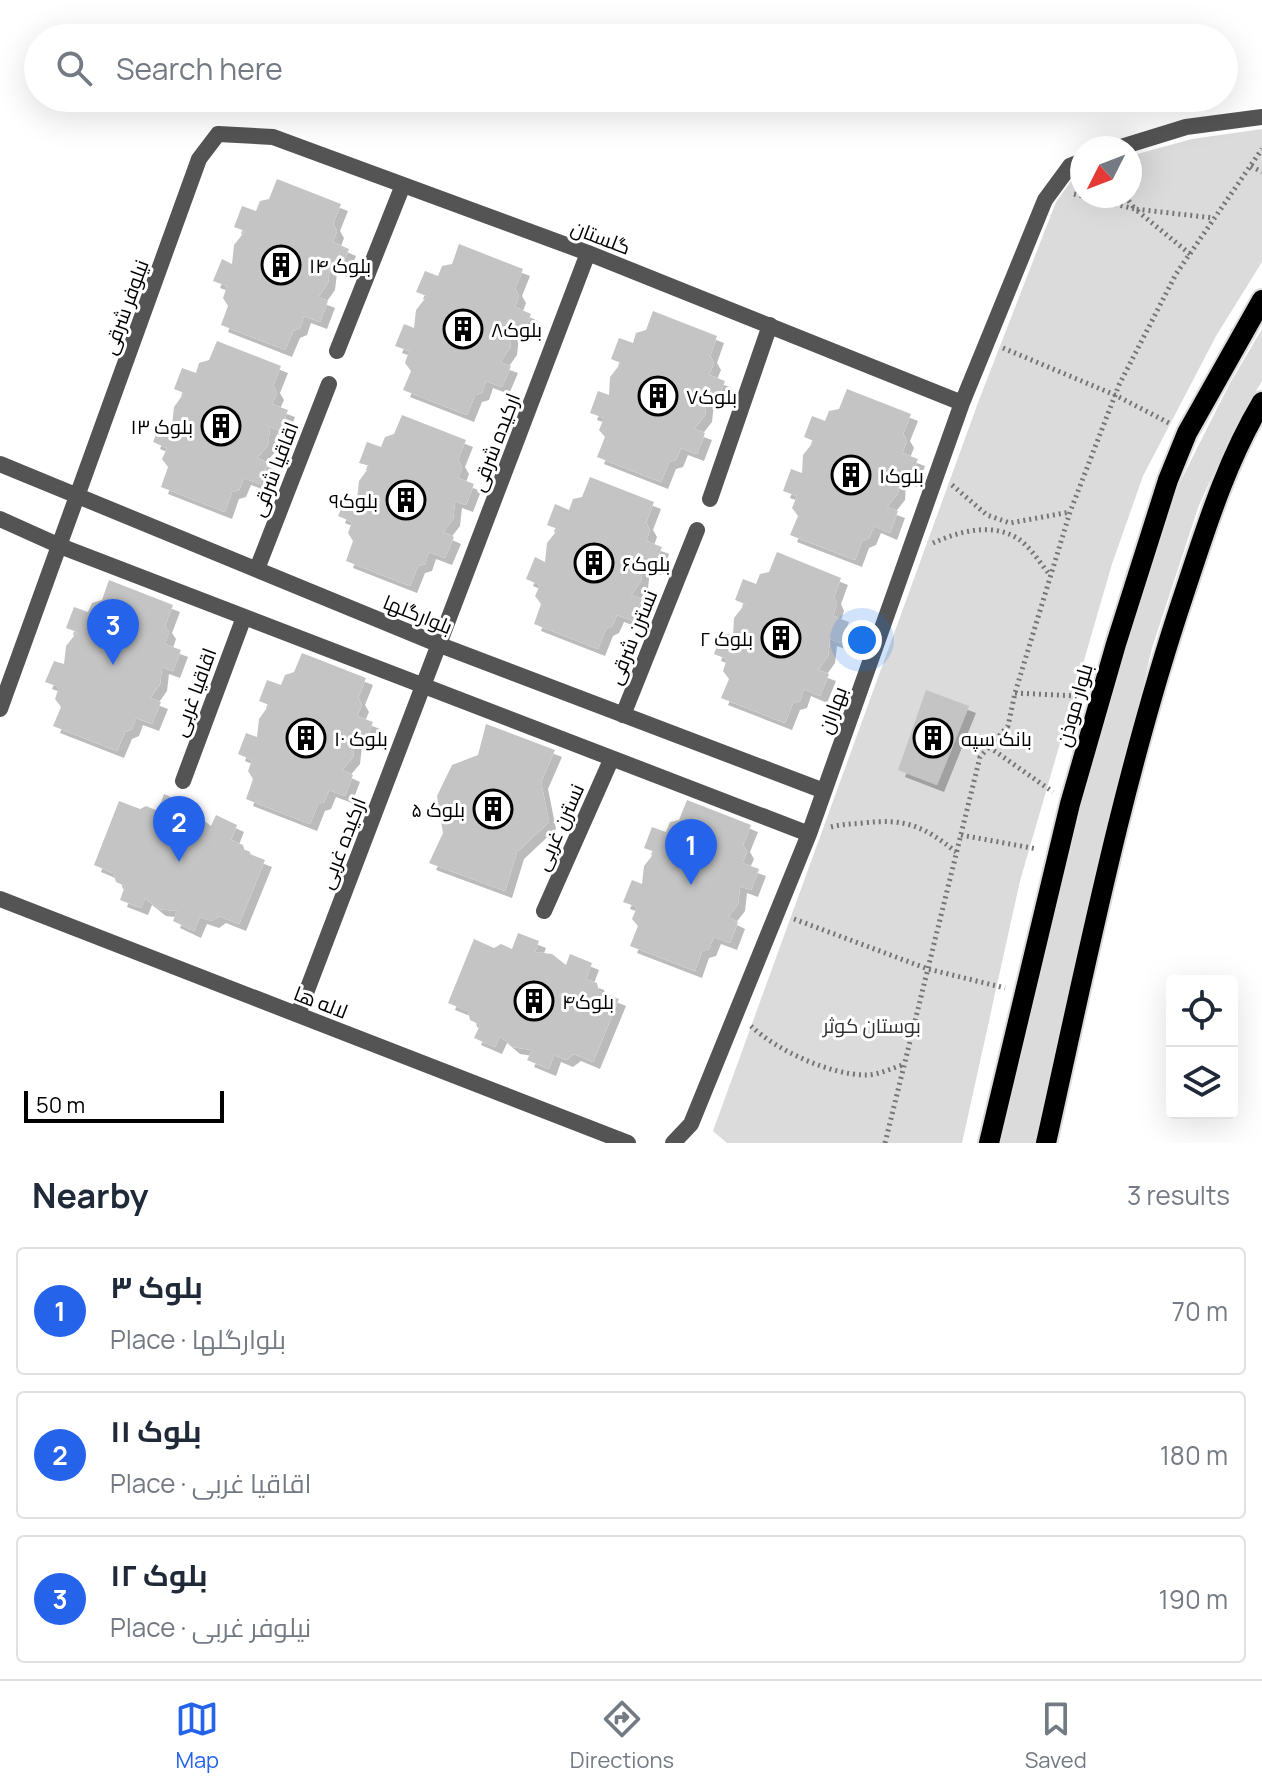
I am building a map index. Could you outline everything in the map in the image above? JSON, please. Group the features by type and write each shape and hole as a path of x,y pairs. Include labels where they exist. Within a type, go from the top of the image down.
{"main road":[{"name":"بلوار موذن","path":"989,1143 1070,804 1163,493 1187,433 1262,300"},
{"path":"1046,1143 1108,864 1160,665 1215,501 1246,429 1262,402"}],"street":[{"path":"1142,141 1186,127 1262,117"},
{"name":"گلستان","path":"218,134 273,137 588,253 962,403"},
{"name":"نیلوفر شرقی","path":"0,709 199,159 218,134"},
{"name":"بهاران","path":"673,1143 691,1124 809,834 962,403 1045,200 1070,166"},
{"path":"337,351 403,185"},
{"name":"ارکیده شرقی","path":"423,687 588,253"},
{"path":"710,499 770,325"},
{"name":"اقاقیا شرقی","path":"257,569 329,384"},
{"name":"بلوارگلها","path":"0,464 440,645 824,791"},
{"path":"0,519 60,546 809,834"},
{"name":"نسترن شرقی","path":"623,715 697,530"},
{"name":"اقاقیا غربی","path":"183,781 244,617"},
{"name":"ارکیده غربی","path":"298,1014 423,687"},
{"name":"نسترن غربی","path":"544,911 611,760"},
{"name":"لاله ها","path":"0,899 628,1143"}],"path":[{"path":"885,1143 980,757 1008,726 1015,693 1070,512 1115,395 1176,274 1262,149"},
{"path":"1251,166 1262,172"},
{"path":"1053,188 1135,209 1215,218"},
{"path":"1135,209 1190,254"},
{"path":"987,342 1115,395 1187,433"},
{"path":"938,472 987,515 1010,523 1070,512"},
{"path":"909,554 962,530 988,530 1016,537 1050,576"},
{"path":"1015,693 1102,697"},
{"path":"989,747 1070,804"},
{"path":"809,834 840,825 905,821 934,833 956,852"},
{"path":"961,835 1058,853"},
{"path":"777,913 928,969 1026,992"},
{"path":"737,1012 779,1048 839,1071 868,1075 904,1065"}],"green space":[{"name":"بوستان کوثر","path":"1262,129 1262,262 1216,336 1143,476 1112,564 1020,881 962,1143 727,1143 713,1131 979,400 1056,202 1070,183 1070,208 1142,208 1142,153 1192,139"},
{"path":"1262,329 1262,381 1238,421 1199,505 1152,648 1039,1143 998,1143 1081,795 1118,659 1177,488 1230,383"}],"building":[{"name":"بلوک ۱۴","path":"277,179 341,204 333,224 337,231 333,242 349,249 340,270 330,266 328,283 318,297 328,301 320,322 304,316 285,350 221,325 228,306 223,298 227,286 213,281 222,259 232,264 234,245 245,231 234,227 242,206 256,211 260,201 269,199"},
{"name":"بلوک۸","path":"459,244 523,269 515,289 519,296 515,307 531,314 523,335 512,330 510,348 500,362 511,366 502,387 486,381 482,393 475,395 467,415 403,390 411,371 405,363 409,351 395,346 404,324 414,328 416,310 427,296 416,292 425,271 438,276 442,266 452,264"},
{"name":"بلوک۷","path":"653,311 717,336 710,356 714,363 709,375 725,381 717,402 707,397 705,415 694,429 705,433 697,454 681,448 676,460 669,462 661,482 597,457 605,437 599,430 604,418 590,413 598,391 609,395 610,377 621,363 611,359 619,338 633,343 636,333 646,330"},
{"name":"بلوک ۱۳","path":"217,341 281,366 273,386 277,393 272,404 288,410 280,431 270,427 268,445 257,458 268,463 260,484 244,478 239,490 232,492 225,512 161,487 168,467 162,459 167,448 153,442 161,421 172,425 174,407 184,393 174,389 182,368 196,373 199,363 209,360"},
{"name":"بلوک۱","path":"847,389 911,414 903,434 907,441 902,453 918,459 910,480 899,476 898,493 887,507 898,511 890,533 874,526 869,538 862,541 855,560 790,535 798,516 792,508 797,496 783,491 791,469 802,473 803,455 814,441 804,437 812,416 825,421 829,411 839,409"},
{"name":"بلوک۹","path":"402,415 466,440 458,460 462,467 458,478 474,484 466,505 455,501 453,519 443,532 454,537 445,558 429,552 425,564 418,566 410,586 346,561 353,541 348,533 352,522 338,516 347,495 357,499 359,481 370,466 359,463 367,442 381,447 385,437 394,434"},
{"name":"بلوک۶","path":"590,477 654,502 646,523 650,530 646,541 662,547 654,568 643,564 641,581 631,595 642,599 633,621 617,615 612,626 606,629 598,649 534,624 541,604 535,596 540,585 526,579 535,557 545,562 547,543 558,529 547,525 555,504 569,510 573,499 582,497"},
{"name":"بلوک ۲","path":"777,552 841,578 834,597 837,604 833,616 849,622 841,643 830,639 828,656 818,670 829,674 820,696 804,689 800,701 793,703 785,723 721,698 729,679 723,671 727,659 714,654 722,632 733,636 734,618 745,604 735,600 743,579 756,584 760,574 769,572"},
{"path":"109,580 173,605 165,626 169,632 165,644 181,650 173,671 162,667 160,684 150,698 161,702 152,724 136,718 132,729 125,732 117,751 53,726 61,707 55,699 59,687 45,682 54,661 64,664 66,646 77,632 66,628 74,607 88,612 92,603 102,600"},
{"name":"بلوک ۱۰","path":"302,653 366,678 358,698 362,705 357,716 373,722 365,743 355,739 353,757 342,770 353,775 345,796 329,790 324,802 318,804 310,824 246,799 253,779 248,771 252,760 238,754 246,733 257,737 259,719 269,705 259,701 267,680 281,685 285,675 294,672"},
{"name":"بانک سپه","path":"926,690 969,706 937,785 898,770"},
{"name":"بلوک ۵","path":"486,724 555,750 541,782 549,822 517,852 505,891 429,863 443,833 437,796 452,765 478,755"},
{"path":"164,794 185,803 181,814 198,816 211,826 216,815 237,825 231,840 243,845 245,852 265,860 239,924 219,916 212,921 200,917 194,931 173,921 177,911 159,909 145,898 141,908 120,900 125,886 116,882 113,873 94,865 119,801 140,809 146,806 158,811"},
{"path":"687,800 751,825 743,845 747,852 742,863 759,869 751,890 740,886 738,904 728,917 738,922 730,943 714,937 709,949 702,951 695,971 630,946 638,926 632,919 637,907 623,902 632,880 642,884 644,866 655,852 644,848 652,827 666,832 670,822 679,820"},
{"name":"بلوک۴","path":"518,933 539,941 535,952 552,954 566,965 570,954 592,963 586,979 597,983 599,991 619,999 593,1062 574,1054 566,1060 554,1055 549,1069 527,1060 532,1050 513,1047 500,1036 495,1047 474,1038 480,1025 470,1020 468,1011 448,1003 474,939 494,948 501,944 512,949"}],"place":[{"name":"بلوک ۱۴","path":"281,265"},
{"name":"بلوک۸","path":"463,329"},
{"name":"بلوک۷","path":"658,396"},
{"name":"بلوک ۱۳","path":"221,426"},
{"name":"بلوک۱","path":"851,475"},
{"name":"بلوک۹","path":"406,500"},
{"name":"بلوک۶","path":"594,563"},
{"name":"بلوک ۲","path":"781,638"},
{"name":"بلوک ۱۲","path":"113,665"},
{"name":"بلوک ۱۰","path":"306,738"},
{"name":"بانک سپه","path":"933,738"},
{"name":"بلوک ۵","path":"493,809"},
{"name":"بلوک ۱۱","path":"179,862"},
{"name":"بلوک ۳","path":"691,885"},
{"name":"بلوک۴","path":"534,1001"}]}
